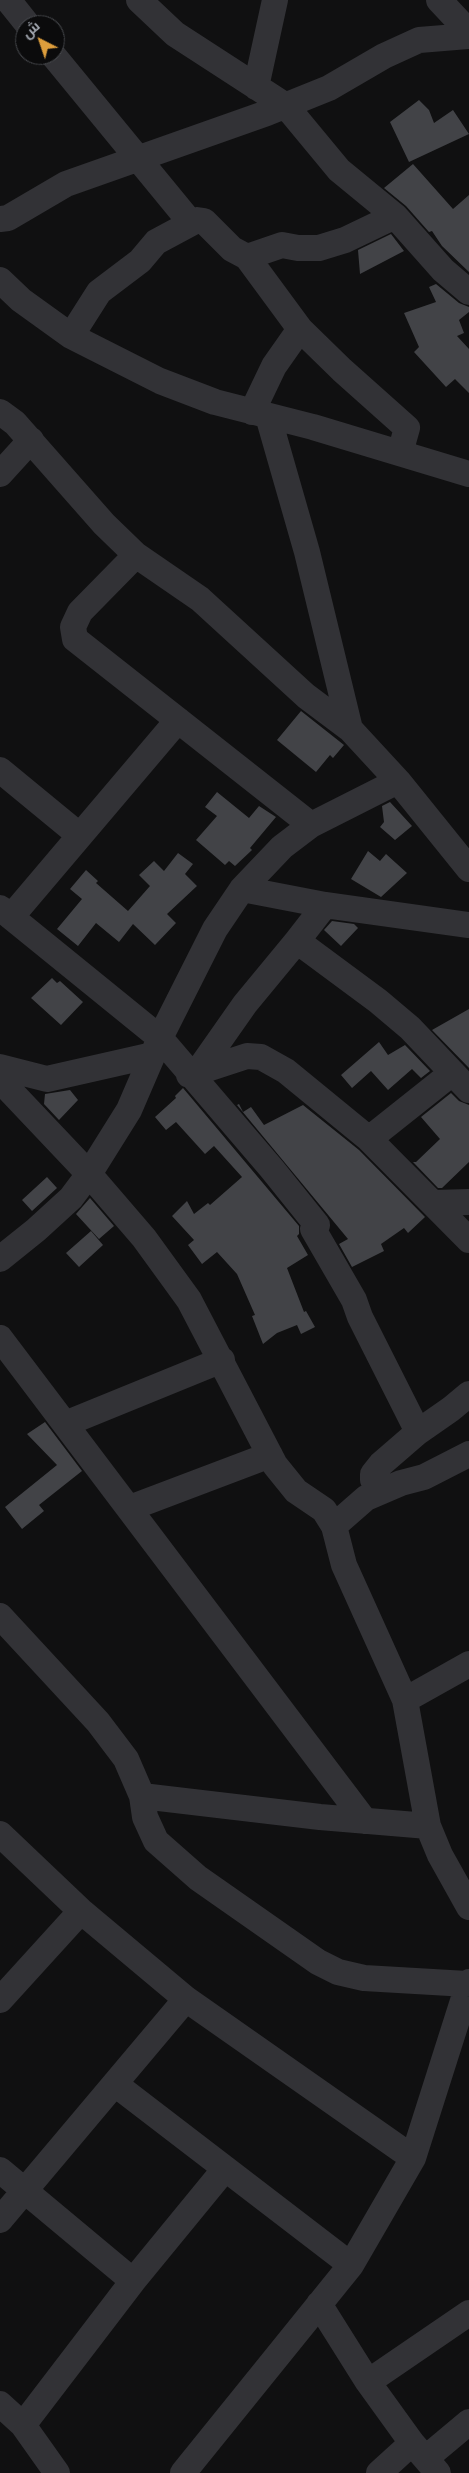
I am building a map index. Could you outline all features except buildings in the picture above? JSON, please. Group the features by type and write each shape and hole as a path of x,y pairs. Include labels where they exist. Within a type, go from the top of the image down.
{"street":[{"path":"8,0 20,15"},
{"path":"140,0 175,34 286,106 339,170 395,216 443,270 469,292"},
{"path":"256,87 276,0"},
{"path":"439,0 469,32"},
{"path":"0,220 8,218 66,184 286,106 329,88 384,56 419,40 469,36"},
{"path":"62,65 191,223"},
{"path":"247,257 282,245 298,248 319,248 345,240 395,216"},
{"path":"71,336 99,292 140,261 156,242 197,220 204,221 232,249 247,257 300,329 342,370 407,428 400,453"},
{"path":"0,280 22,300 71,336 160,381 215,402 469,474"},
{"path":"300,329 274,366 260,414 307,552 350,729"},
{"path":"0,412 15,423 104,524 136,555 200,599 306,696 350,729 398,781 469,869"},
{"path":"0,474 30,440"},
{"path":"136,555 80,612 73,627 75,639 311,825"},
{"path":"178,720 79,835 5,912 156,1047 194,1073 272,1169 317,1226 313,1229 354,1300 360,1318 418,1432"},
{"path":"0,770 79,835"},
{"path":"0,1259 71,1198 89,1174 129,1110 156,1047 215,929 242,889 282,847 311,825 398,781"},
{"path":"242,889 325,905 469,925"},
{"path":"194,1073 245,1004 325,905"},
{"path":"297,941 378,1001 410,1028 461,1081 369,1139"},
{"path":"0,1067 47,1079 156,1047"},
{"path":"194,1073 235,1058 247,1056 260,1057 286,1072 369,1139 469,1240"},
{"path":"0,1080 89,1174 144,1238 189,1300 222,1360 275,1465 296,1491 324,1510 334,1526 344,1565 406,1700 428,1826 440,1855 469,1907"},
{"path":"434,1203 469,1202"},
{"path":"0,1338 365,1821"},
{"path":"65,1424 222,1360"},
{"path":"379,1491 372,1480 373,1474 418,1432 469,1394"},
{"path":"334,1526 366,1498 379,1491 424,1476 469,1454"},
{"path":"130,1508 270,1455"},
{"path":"0,1616 98,1722 126,1760 142,1796 145,1817 156,1841 198,1878 318,1962 338,1972 364,1978 468,1983 413,2158 351,2265 183,2473"},
{"path":"406,1700 469,1664"},
{"path":"142,1796 365,1821 428,1826"},
{"path":"0,1834 81,1911 186,1998 413,2158"},
{"path":"1,1996 81,1911"},
{"path":"0,2220 27,2191 186,1998"},
{"path":"115,2084 224,2170 351,2265"},
{"path":"0,2170 134,2281"},
{"path":"23,2426 134,2281 224,2170"},
{"path":"319,2304 368,2382 425,2458"},
{"path":"368,2382 469,2313"},
{"path":"0,2404 23,2426 57,2473"},
{"path":"379,2473 425,2458 469,2422"}]}
